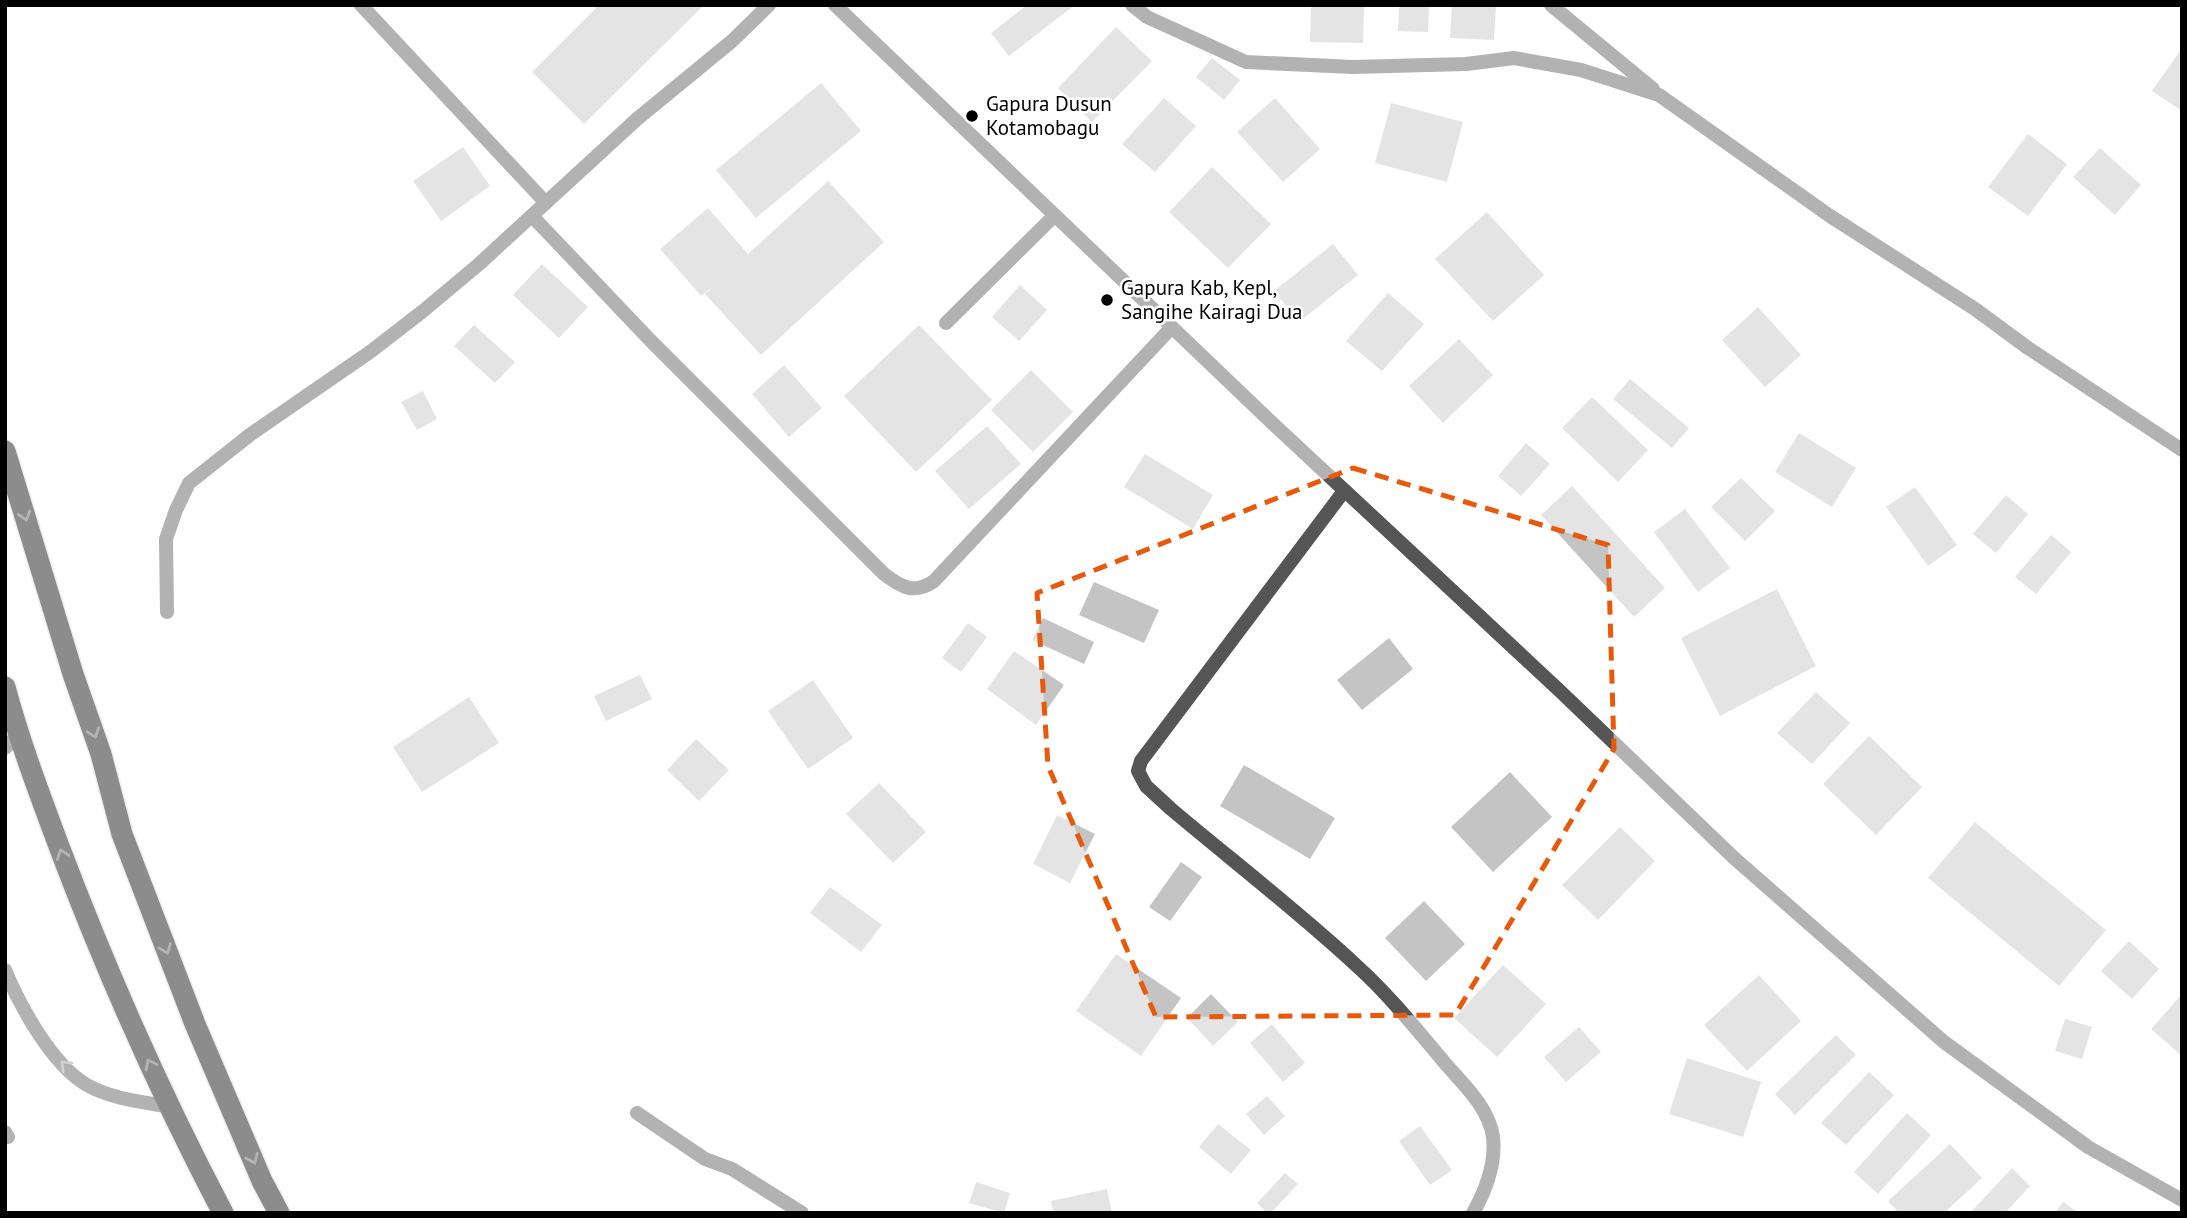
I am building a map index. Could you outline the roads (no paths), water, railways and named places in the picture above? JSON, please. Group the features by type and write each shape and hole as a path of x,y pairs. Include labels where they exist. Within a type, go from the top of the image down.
{"highway":[{"path":"5,451 73,674 101,754 122,834 195,1024 262,1181 279,1213"},
{"path":"5,687 12,741 144,1052 223,1213"}],"street":[{"path":"361,5 546,203"},
{"path":"167,612 166,539 189,483 251,434 370,352 423,311 533,216 637,119 732,41 769,5"},
{"path":"835,5 1344,491 1561,692 1696,825 1944,1042 2088,1147 2182,1200"},
{"path":"1132,5 1147,17 1246,62 1353,67 1466,64 1514,58 1581,70 1659,95"},
{"path":"1551,5 1659,95 1830,216 1975,309 2028,348 2182,450"},
{"path":"533,216 669,360 884,574 907,589 924,588 934,582 1172,327"},
{"path":"946,323 1054,216"},
{"path":"1344,491 1140,761 1138,771 1146,786 1171,809 1359,968 1400,1010 1472,1095 1493,1136 1487,1183 1473,1213"},
{"path":"5,970 44,1043 86,1085 142,1102 171,1107"},
{"path":"637,1112 705,1159 732,1169 802,1213"}],"place":[{"name":"Gapura Dusun Kotamobagu","path":"972,116"},
{"name":"Gapura Kab, Kepl, Sangihe Kairagi Dua","path":"1107,300"}]}
